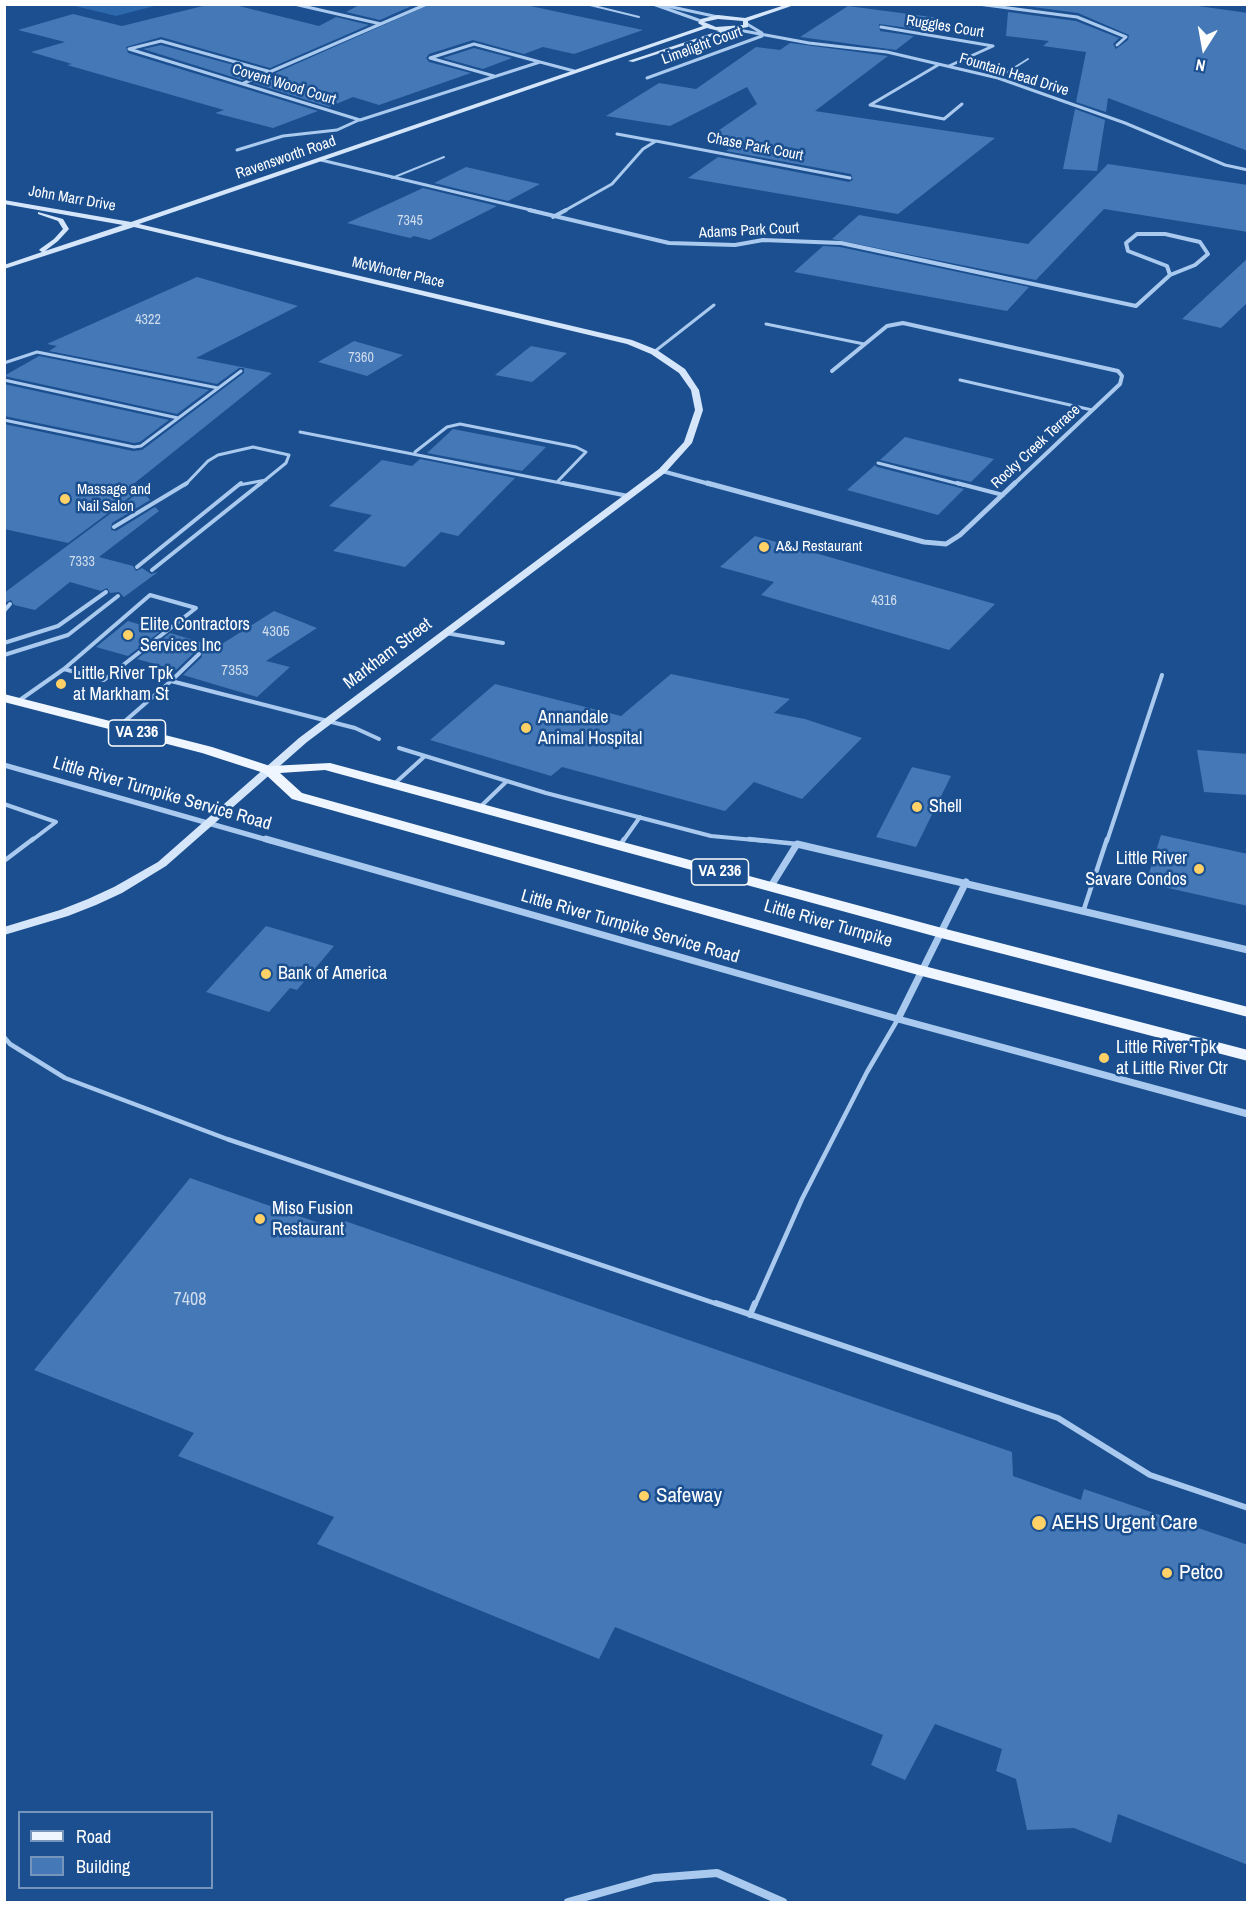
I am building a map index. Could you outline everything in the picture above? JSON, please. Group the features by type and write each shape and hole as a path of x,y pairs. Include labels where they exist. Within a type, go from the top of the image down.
{"main road":[{"name":"Ravensworth Road","path":"4,267 321,160 574,71 718,17 730,17 772,4"},
{"name":"Ravensworth Road","path":"574,71 603,70 733,29 795,4"},
{"name":"Ravensworth Road","path":"730,17 746,22"},
{"name":"Ravensworth Road","path":"703,24 726,30"},
{"name":"John Marr Drive","path":"4,203 134,225"},
{"path":"4,203 50,216 65,225 62,235 28,259"},
{"name":"McWhorter Place","path":"134,225 612,337 654,352"},
{"name":"Markham Street","path":"4,931 64,913 118,890 162,864 269,770 328,722 662,471 688,443 696,423 699,399 690,379 654,352"},
{"name":"Little River Turnpike","path":"11,700 269,770 325,766 941,933 1248,1012"},
{"name":"Little River Turnpike","path":"269,770 297,796 923,971 1248,1056"}],"street":[{"path":"294,4 381,24"},
{"path":"244,83 427,4"},
{"path":"653,4 703,24"},
{"path":"658,4 718,17"},
{"path":"978,4 1077,16 1126,37 1117,45"},
{"name":"Fountain Head Drive","path":"746,22 765,35"},
{"name":"Ruggles Court","path":"881,27 993,46 949,66"},
{"name":"Fountain Head Drive","path":"733,29 887,52 998,78 1125,123 1224,165 1248,170"},
{"name":"Limelight Court","path":"647,78 729,46 765,35"},
{"name":"Covent Wood Court","path":"270,72 161,41 129,49 360,120"},
{"path":"496,77 429,58 474,44 574,71"},
{"path":"237,150 283,136 337,129 540,62"},
{"path":"939,64 870,105 944,119 962,104"},
{"name":"Chase Park Court","path":"617,134 850,178"},
{"path":"553,217 612,184 636,155 656,141"},
{"name":"Adams Park Court","path":"321,160 669,243 735,245 763,240 841,243 1136,306 1170,275 1195,264 1208,254 1200,242 1165,234 1137,234 1126,243 1128,251 1167,266 1170,275"},
{"name":"Rocky Creek Terrace","path":"662,471 939,545 956,539 1120,384 1122,376 1118,371 903,323 886,326 832,371"},
{"name":"Little River Turnpike Service Road","path":"4,765 898,1019 1248,1114"},
{"path":"771,886 797,844 1248,950"},
{"path":"898,1019 966,882"},
{"path":"568,1902 654,1878 717,1873 783,1902"}],"lane":[{"path":"586,4 639,17"},
{"path":"998,78 1028,59"},
{"path":"392,178 444,157"},
{"path":"654,352 714,305"},
{"path":"766,324 864,344"},
{"path":"4,363 36,352 218,388"},
{"path":"4,420 134,447 141,446 241,371"},
{"path":"4,380 178,418"},
{"path":"960,380 1092,410"},
{"path":"414,453 447,427 460,424 576,447 586,452 557,482"},
{"path":"300,432 628,496"},
{"path":"114,526 182,488 208,461 228,452 253,447 289,455 286,463 266,480 152,570"},
{"path":"878,463 1003,495"},
{"path":"137,567 241,483 266,480"},
{"path":"4,643 58,626 106,592"},
{"path":"11,700 64,669 150,595 196,608 104,680 64,669"},
{"path":"4,655 68,635 118,596"},
{"path":"4,611 10,604"},
{"path":"446,633 503,643"},
{"path":"117,728 199,654"},
{"path":"1083,912 1162,675"},
{"path":"171,681 355,728 379,738"},
{"path":"399,748 507,781 711,836 797,844"},
{"path":"393,785 424,756"},
{"path":"479,808 507,781"},
{"path":"4,804 56,822 4,861"},
{"path":"620,845 640,817"},
{"path":"750,1315 802,1199 867,1072 898,1019"},
{"path":"4,1037 10,1044 65,1078 227,1139 1058,1418 1150,1475 1248,1508"}],"shaded area":[{"path":"71,5 158,5 116,16"}],"building":[{"path":"211,4 231,4 319,26 336,17 369,25 270,68 161,37 126,47 128,53 318,111 273,128 215,113 224,110 67,65 72,64 31,52 65,42 18,30 73,14 122,26"},
{"path":"361,4 416,4 380,20 346,12"},
{"path":"431,4 521,4 643,30 574,54 543,47 524,54 473,40 429,54 426,58 429,62 471,73 379,105 353,97 329,107 253,83"},
{"path":"1011,4 1184,4 1248,13 1248,151 1108,98 1106,112 1076,102 1086,52 1043,46 1049,41 1006,36 1008,12 1076,21 1119,38 1113,44 1116,49 1128,40 1129,35 1078,13"},
{"path":"848,6 939,18 923,30 879,24 880,31 914,36 896,50 800,37"},
{"path":"790,43 888,56 815,111 995,138 898,214 688,178 718,157 849,182 853,180 851,174 726,151 740,140 712,135 757,104 747,87 670,126 606,116 659,83 696,89 756,47 780,50"},
{"path":"161,45 259,72 242,80 143,49"},
{"path":"474,48 512,58 483,69 443,58"},
{"path":"1075,109 1105,120 1097,171 1063,169"},
{"path":"1108,164 1248,185 1248,232 1104,209 1036,280 832,239 859,215 1028,244"},
{"path":"466,167 540,184 508,201 434,183"},
{"path":"423,188 497,206 430,240 414,236 410,238 347,223"},
{"path":"823,246 840,247 1029,287 1007,311 794,272"},
{"path":"1248,258 1248,302 1221,328 1182,319"},
{"path":"197,277 298,306 196,358 272,373 131,486 142,488 68,543 4,529 4,424 133,451 142,450 244,373 244,368 239,368 217,384 49,351 57,346 47,344"},
{"path":"354,341 403,355 367,376 318,362"},
{"path":"531,346 567,353 532,382 495,375"},
{"path":"39,356 209,390 177,414 4,376"},
{"path":"4,384 169,420 140,442 134,443 4,416"},
{"path":"453,429 546,447 522,471 427,453"},
{"path":"905,437 994,459 971,482 880,460"},
{"path":"420,459 515,478 458,536 441,532 405,567 333,551 372,515 329,506 382,460 412,466"},
{"path":"875,465 964,489 938,515 847,490"},
{"path":"142,490 150,500 112,523 111,530 116,531 155,507 159,511 99,557 133,566 136,571 142,568 151,574 158,572 124,597 119,592 110,593 107,588 101,591 70,582 35,610 14,605 11,600 4,603 4,593"},
{"path":"755,536 995,604 949,650 761,595 774,582 720,567"},
{"path":"274,611 317,628 266,661 290,667 257,697 183,675 202,657 201,650 196,651 176,670 137,659 170,633 217,647"},
{"path":"128,621 161,631 128,656 96,647"},
{"path":"671,674 790,699 774,713 805,719 862,738 802,799 754,782 725,811 562,767 551,776 430,740 495,684 621,716"},
{"path":"1197,750 1248,754 1248,795 1204,792"},
{"path":"912,767 951,776 916,847 876,837"},
{"name":"Little River Savare Condos","path":"1161,835 1248,854 1248,906 1146,883"},
{"name":"Bank of America","path":"266,926 334,946 297,990 290,988 269,1012 206,992"},
{"name":"Safeway","path":"190,1178 339,1230 345,1221 1012,1452 1013,1476 1081,1500 1084,1489 1248,1545 1248,1865 1118,1814 1111,1843 1074,1828 1027,1830 1016,1779 996,1771 1002,1749 935,1724 905,1780 871,1765 883,1735 615,1627 599,1659 317,1544 334,1517 178,1456 194,1433 34,1370"}],"place":[{"name":"Massage and Nail Salon","path":"65,499"},
{"name":"A&J Restaurant","path":"764,547"},
{"name":"Elite Contractors Services Inc","path":"128,635"},
{"name":"Little River Tpk at Markham St","path":"61,684"},
{"name":"Annandale Animal Hospital","path":"526,728"},
{"name":"Shell","path":"917,807"},
{"name":"Little River Savare Condos","path":"1199,869"},
{"name":"Bank of America","path":"266,974"},
{"name":"Little River Tpk at Little River Ctr","path":"1104,1058"},
{"name":"Miso Fusion Restaurant","path":"260,1219"},
{"name":"Safeway","path":"644,1496"},
{"name":"AEHS Urgent Care","path":"1039,1523"},
{"name":"Petco","path":"1167,1573"}]}
